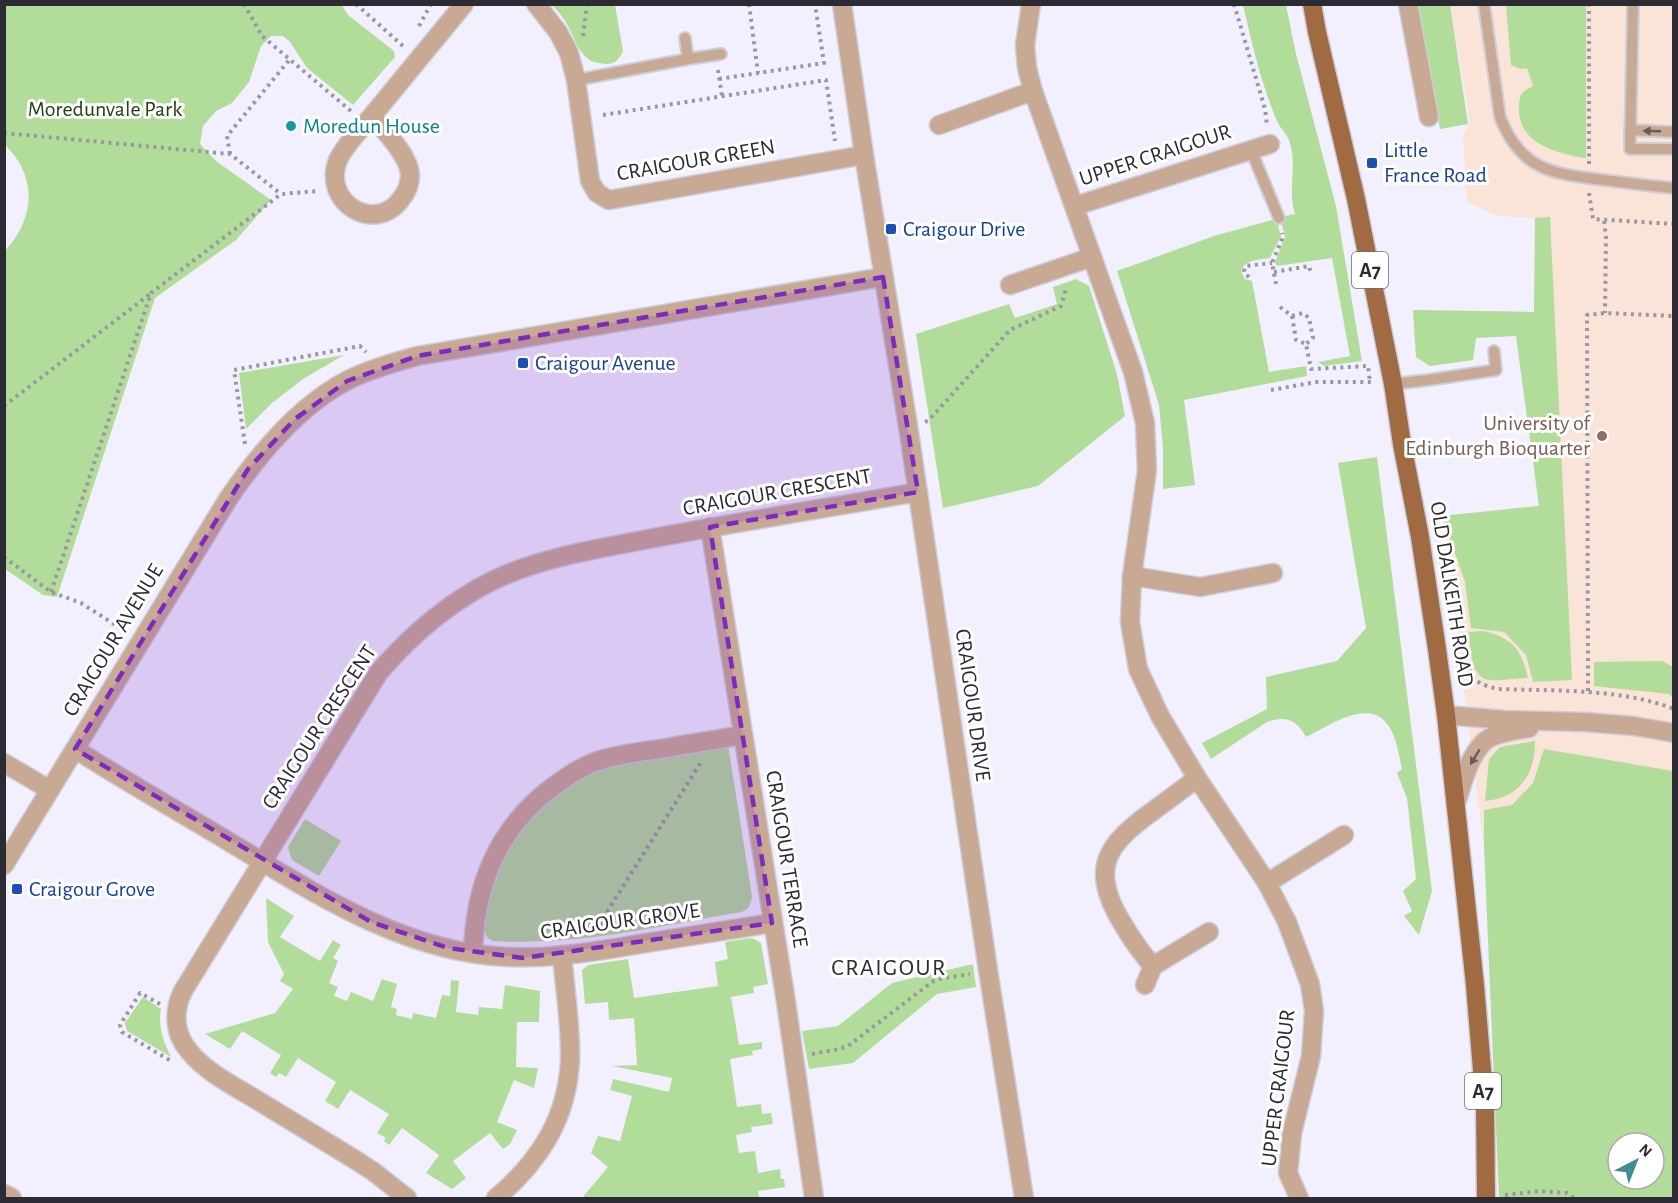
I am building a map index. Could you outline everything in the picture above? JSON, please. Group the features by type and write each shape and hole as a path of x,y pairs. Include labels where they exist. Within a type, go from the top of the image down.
{"main road":[{"name":"OLD DALKEITH ROAD","path":"1312,4 1356,199 1393,384 1420,537 1446,714 1456,802 1494,1197"}],"street":[{"path":"368,121 403,156 410,173 407,192 396,206 380,214 362,213 346,204 336,189 334,173 339,158 368,121 464,4"},
{"name":"CRAIGOUR GREEN","path":"536,4 558,32 569,53 576,80 590,182 597,193 609,200 864,154"},
{"name":"CRAIGOUR DRIVE","path":"842,4 1024,1198"},
{"name":"UPPER CRAIGOUR","path":"1031,4 1025,45 1027,68 1033,91 1075,206 1083,260 1133,372 1145,423 1147,470 1132,576 1130,622 1138,669 1160,716 1197,778 1267,883 1287,922 1310,984 1314,1011 1311,1056 1292,1133 1288,1173 1299,1198"},
{"path":"1408,4 1429,117"},
{"path":"939,125 1033,91"},
{"name":"UPPER CRAIGOUR","path":"1075,206 1270,144"},
{"path":"1011,285 1083,260"},
{"name":"CRAIGOUR AVENUE","path":"4,865 248,469 270,443 318,400 347,381 382,366 417,356 883,277"},
{"name":"CRAIGOUR CRESCENT","path":"176,1013 178,1000 183,991 379,672 397,651 432,619 494,580 542,561 710,527 918,492"},
{"name":"CRAIGOUR TERRACE","path":"710,527 814,1198"},
{"path":"1132,576 1200,587 1273,573"},
{"path":"1446,714 1505,720 1634,726 1674,733"},
{"path":"1456,802 1471,761 1485,740 1511,730 1585,722"},
{"path":"473,953 478,906 490,866 513,825 535,801 567,777 595,762 627,754 742,735"},
{"name":"CRAIGOUR GROVE","path":"75,749 321,896 386,929 423,941 490,956 523,958 594,951 772,923"},
{"path":"4,763 50,790"},
{"path":"1153,966 1140,952 1114,910 1106,889 1105,871 1109,853 1136,823 1197,778"},
{"path":"1267,883 1344,835"},
{"path":"1145,985 1153,966 1209,932"},
{"path":"496,1198 520,1176 538,1154 550,1135 565,1095 570,1046 562,955"},
{"path":"176,1013 180,1036 188,1051 214,1073 354,1159 407,1198"},
{"path":"4,1194 12,1198"}],"lane":[{"path":"1484,4 1500,117 1519,150 1539,166 1563,175 1674,188"},
{"path":"1633,4 1629,148 1674,149"},
{"path":"685,38 688,58"},
{"path":"576,80 688,58 721,54"},
{"path":"1630,130 1674,132"},
{"name":"UPPER CRAIGOUR","path":"1251,150 1279,218"},
{"path":"1393,384 1496,370 1494,351"}],"path":[{"path":"244,4 262,36 355,114 368,121"},
{"path":"356,4 405,48"},
{"path":"749,4 758,73"},
{"path":"719,79 824,63 815,4"},
{"path":"1234,4 1265,109 1270,144"},
{"path":"1589,4 1589,194 1593,219 1674,224"},
{"path":"230,154 227,136 290,59"},
{"path":"603,115 826,80 839,159"},
{"path":"4,133 230,154 281,194"},
{"path":"4,406 281,194 336,189"},
{"path":"1276,284 1272,263 1283,237 1279,218"},
{"path":"1604,220 1606,237 1605,313"},
{"path":"909,432 929,420 1010,330 1061,306 1083,260"},
{"path":"1249,277 1244,272 1246,266 1272,263"},
{"path":"1274,272 1309,266 1311,274"},
{"path":"51,591 151,294"},
{"path":"1280,307 1292,316 1296,340 1306,344"},
{"path":"1292,316 1303,313 1309,318 1313,338 1306,344"},
{"path":"1588,691 1587,315 1605,313 1674,316"},
{"path":"1306,344 1311,369 1368,366 1370,382"},
{"path":"248,469 234,370 360,346 382,366"},
{"path":"1271,390 1316,382 1393,384"},
{"path":"4,557 51,591 81,603 141,641"},
{"path":"1437,649 1467,643 1470,671 1475,680 1484,686 1498,690 1588,691 1658,703 1674,709"},
{"path":"594,951 591,937 710,748 709,741"},
{"path":"794,1058 839,1050 848,1046 935,981 988,970"},
{"path":"176,1013 140,993 120,1025 122,1032 177,1064 188,1051"},
{"path":"1494,1197 1539,1191 1567,1193 1574,1198"}],"highlighted area":[{"path":"883,277 918,492 710,527 772,923 523,958 448,948 371,922 75,749 248,469 295,419 347,381 417,356"}],"shaded area":[{"name":"University of Edinburgh Bioquarter","path":"1450,5 1673,5 1673,844 1484,847 1442,516 1539,505 1516,336 1476,338 1473,360 1430,366 1416,357 1413,310 1534,312 1535,218 1498,216 1467,202 1463,135 1470,123"}],"green space":[{"name":"Moredunvale Park","path":"5,4 342,5 348,15 394,51 395,57 353,105 307,68 290,42 283,36 271,36 261,46 249,82 232,103 216,111 203,126 200,144 216,161 271,200 236,240 155,298 57,597 43,595 5,569 5,251 22,225 29,198 23,170 16,157 5,145"},
{"path":"552,5 615,5 623,51 618,59 608,64 597,63 584,55 564,19"},
{"path":"1243,5 1286,5 1296,54 1336,206 1362,361 1324,366 1318,362 1350,356 1332,258 1277,266 1275,262 1285,237 1280,217 1295,214 1292,196 1292,149 1288,137 1277,121 1266,92"},
{"path":"1417,5 1450,5 1468,124 1440,129"},
{"path":"1506,5 1586,5 1586,158 1552,150 1532,138 1525,130 1520,119 1520,98 1533,86 1527,68 1520,69 1511,65"},
{"path":"1550,217 1572,680 1533,682 1526,655 1504,632 1471,628 1465,582 1442,516 1539,506 1516,336 1476,338 1473,360 1430,366 1416,357 1413,310 1534,312 1535,218"},
{"path":"1276,219 1281,236 1270,258 1249,262 1241,272 1245,279 1252,281 1269,372 1306,366 1307,376 1184,400 1195,485 1163,489 1163,448 1159,405 1117,271 1214,236"},
{"path":"1076,279 1089,286 1117,374 1125,416 1038,486 943,508 916,334 1009,304 1015,318 1057,304 1053,287"},
{"path":"344,355 303,379 272,403 246,429 239,373"},
{"path":"1377,457 1432,891 1419,935 1404,916 1412,911 1403,891 1416,879 1407,798 1397,773 1402,769 1396,743 1390,728 1382,718 1361,713 1338,721 1306,737 1299,726 1290,720 1274,720 1267,722 1211,759 1202,743 1267,709 1266,677 1337,661 1366,628 1338,463"},
{"path":"1483,631 1501,637 1514,646 1519,652 1528,678 1490,680 1479,674 1473,661 1468,632"},
{"path":"1662,661 1673,667 1673,697 1669,694 1594,686 1594,662"},
{"path":"1535,741 1532,764 1523,782 1508,795 1485,801 1489,759 1500,747"},
{"path":"728,745 752,896 746,910 648,929 586,938 524,942 493,941 488,938 483,923 485,911 489,892 504,859 528,823 558,793 576,781 616,764"},
{"path":"1544,749 1673,771 1673,1198 1499,1198 1484,810 1512,805 1533,783"},
{"path":"305,819 341,841 319,876 292,860 288,847"},
{"path":"266,898 294,916 280,937 320,961 333,940 341,945 333,958 338,961 329,983 338,987 334,996 347,1001 351,992 373,1001 382,979 397,984 391,1007 397,1009 396,1015 412,1019 413,1013 436,1018 442,995 450,996 451,980 459,981 456,1012 478,1015 479,1007 502,1009 505,985 540,991 539,1022 517,1022 516,1067 538,1068 534,1088 514,1080 497,1122 517,1130 510,1144 503,1149 490,1133 453,1161 466,1178 452,1189 426,1173 439,1155 402,1128 389,1145 384,1141 386,1138 377,1133 389,1114 350,1090 338,1109 325,1101 336,1082 298,1058 286,1077 279,1073 276,1077 270,1073 281,1055 242,1031 230,1049 205,1034 275,1013 293,989 280,981 284,974 268,942"},
{"path":"750,938 761,943 768,984 753,987 754,993 731,997 739,1045 762,1042 762,1049 752,1051 753,1055 730,1059 737,1107 761,1104 762,1114 771,1113 773,1124 751,1127 752,1132 736,1135 739,1153 755,1151 758,1173 780,1169 785,1187 758,1191 759,1198 582,1198 608,1167 591,1153 598,1136 620,1141 632,1096 610,1090 613,1079 669,1092 672,1078 612,1066 637,1065 634,1018 609,1020 608,1002 585,1004 582,970 588,965 628,959 634,998 718,986 715,962 728,959 725,942"},
{"path":"973,964 976,987 937,994 853,1063 809,1069 802,1031 838,1026 892,983"},
{"path":"143,997 161,1009 162,1034 171,1057 127,1031 125,1023"}],"place":[{"name":"Moredun House","path":"291,126"},
{"name":"Little France Road","path":"1372,163"},
{"name":"Craigour Drive","path":"891,229"},
{"name":"Craigour Avenue","path":"523,363"},
{"name":"University of Edinburgh Bioquarter","path":"1602,436"},
{"name":"Craigour Grove","path":"17,889"}],"district":[{"name":"CRAIGOUR","path":"889,968"}]}
